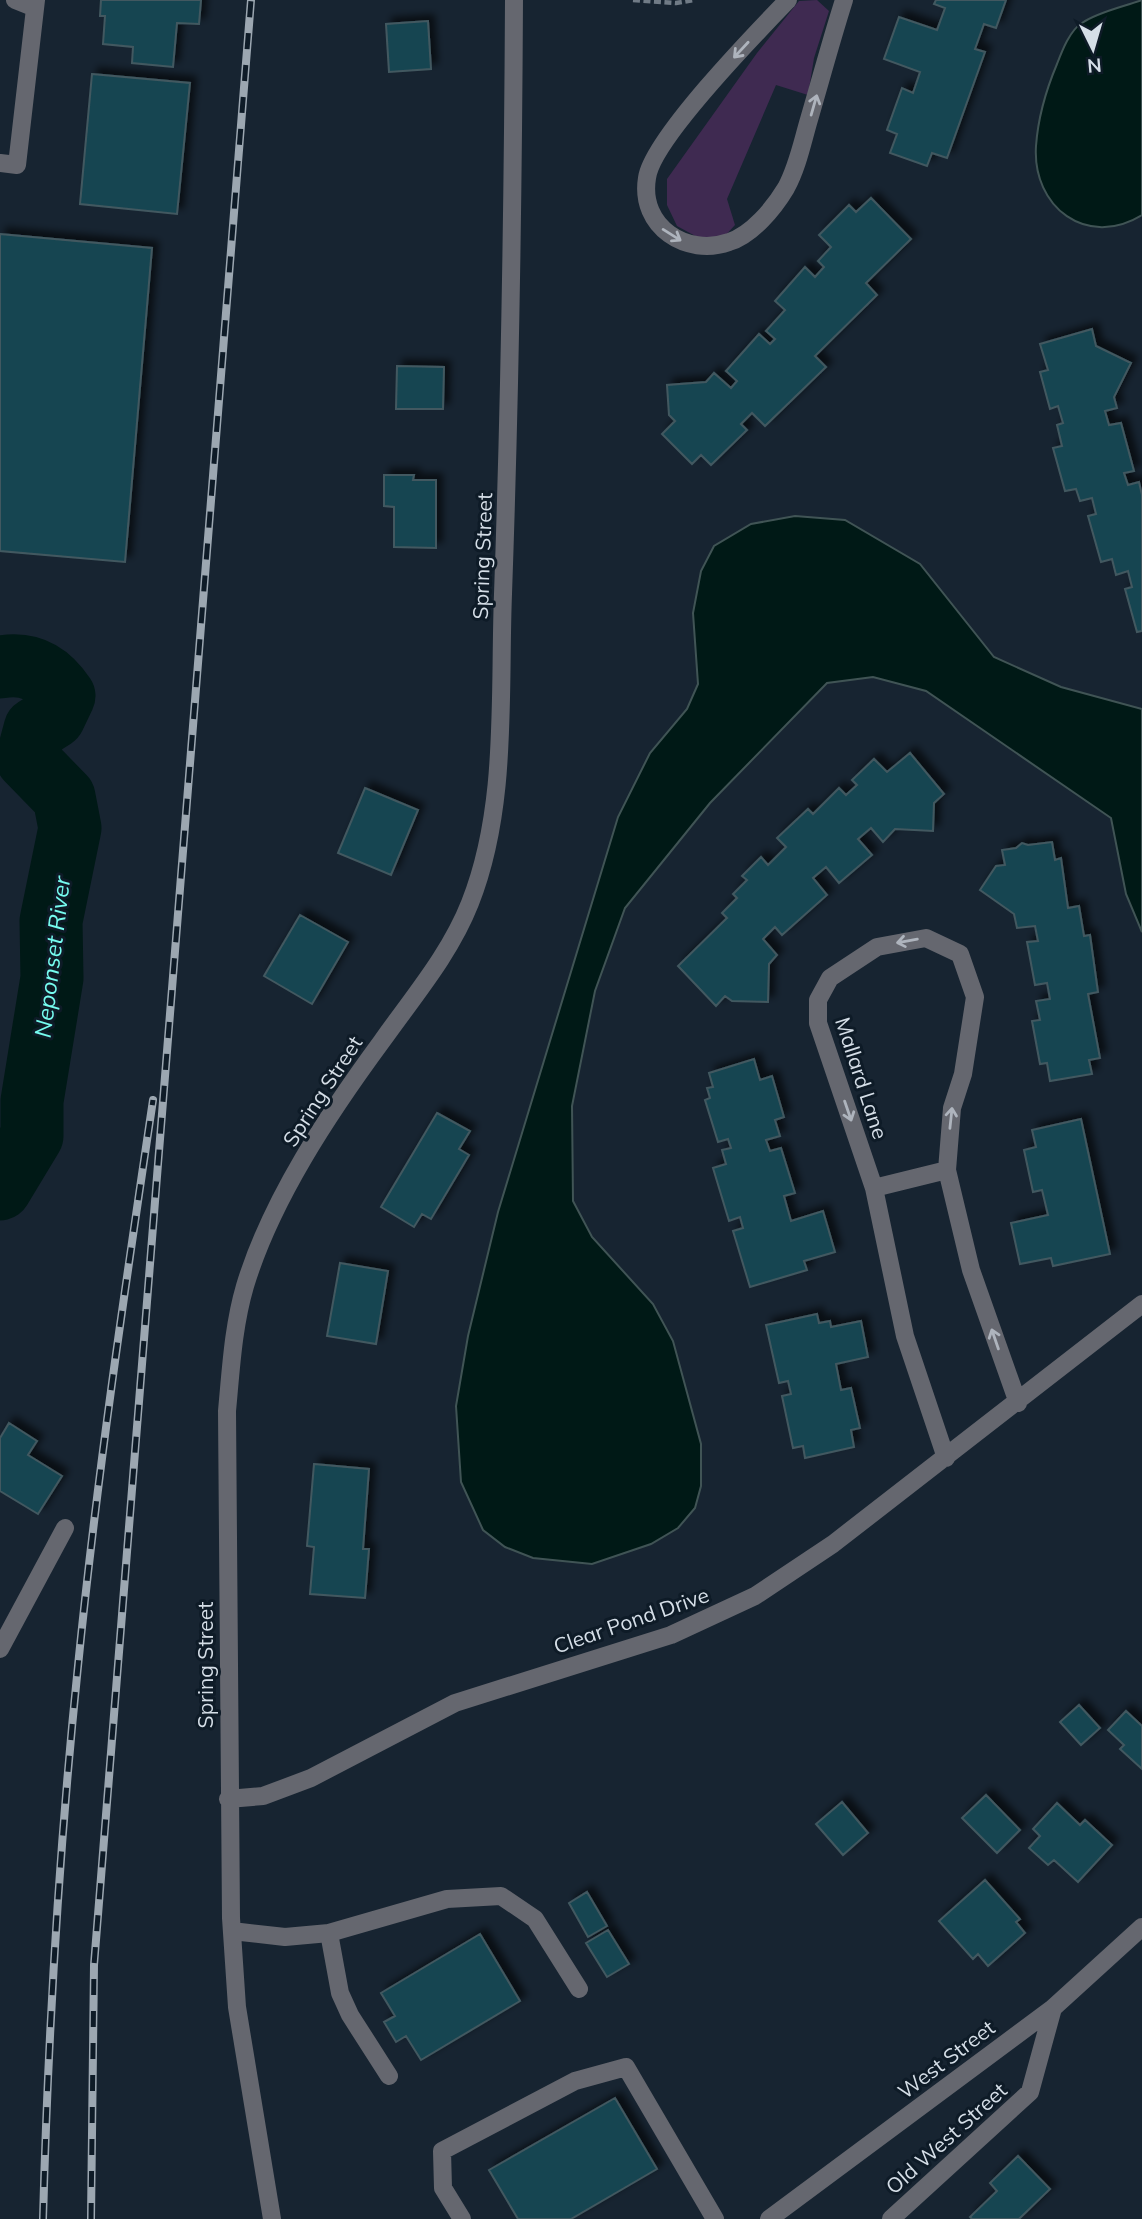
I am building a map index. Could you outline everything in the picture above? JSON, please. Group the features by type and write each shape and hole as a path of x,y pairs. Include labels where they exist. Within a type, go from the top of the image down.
{"street":[{"path":"0,163 17,165 35,4 15,0"},
{"path":"788,0 723,68 658,152 646,178 649,198 655,222 674,239 706,248 731,242 752,229 786,187 798,157 844,0"},
{"name":"Spring Street","path":"272,2219 237,2007 232,1931 228,1798 227,1411 233,1339 245,1286 263,1240 324,1124 450,942 470,903 487,844 500,718 508,456 514,1"},
{"name":"Mallard Lane","path":"946,1458 905,1336 874,1188 818,1023 818,1000 830,978 877,947 926,938 960,954 970,974 975,996 964,1074 952,1108 947,1170 971,1270 1018,1403"},
{"path":"874,1188 947,1170"},
{"name":"Clear Pond Drive","path":"228,1798 263,1796 311,1779 456,1703 671,1635 755,1596 833,1544 1018,1403 1142,1304"},
{"path":"0,1649 65,1528"},
{"path":"232,1931 285,1937 329,1933 447,1899 501,1896 535,1919 579,1989"},
{"name":"West Street","path":"769,2219 1054,2008 1142,1927"},
{"path":"329,1933 340,1993 349,2015 389,2076"},
{"name":"Old West Street","path":"891,2219 1030,2092 1054,2008"},
{"path":"462,2219 443,2188 442,2151 575,2081 626,2067 715,2219"}],"path":[{"path":"633,0 666,3 694,0"}],"shaded area":[{"path":"817,0 829,11 814,58 808,95 776,85 727,199 735,225 723,238 699,238 677,226 667,205 667,179 757,53 799,1"},
{"path":"1142,0 1142,215 1121,224 1102,227 1083,224 1067,216 1053,204 1043,187 1037,168 1036,146 1043,104 1064,47 1078,26 1095,16"},
{"path":"795,516 845,520 920,564 994,657 1061,687 1142,709 1142,932 1126,894 1111,818 926,691 873,677 827,683 710,803 625,908 595,991 572,1106 573,1201 592,1237 653,1304 673,1341 701,1444 701,1486 695,1508 678,1528 651,1544 592,1564 533,1558 505,1547 483,1530 461,1482 456,1406 468,1336 498,1212 618,817 650,753 687,709 698,684 693,613 701,571 714,546 751,524"}],"building":[{"path":"101,0 201,0 199,24 177,23 173,67 132,63 133,47 103,44 105,16 100,16"},
{"path":"936,0 1006,0 996,28 984,24 975,49 985,52 947,158 932,153 927,166 890,153 897,134 887,130 902,88 913,93 920,72 884,59 899,17 937,30 945,8 934,4"},
{"path":"428,21 431,69 389,72 386,24"},
{"path":"92,74 190,83 177,214 80,204"},
{"path":"871,198 911,239 866,283 877,295 815,356 826,367 765,426 752,413 741,424 747,430 711,465 701,455 692,464 662,434 675,421 669,415 667,385 706,382 714,373 731,388 737,381 726,371 759,334 770,344 775,339 766,331 785,310 775,301 805,267 815,277 824,267 818,261 831,247 819,235 849,205 856,212"},
{"path":"0,234 152,248 125,562 0,551"},
{"path":"1092,329 1096,346 1131,363 1114,397 1117,408 1105,411 1109,425 1121,423 1134,471 1124,473 1128,485 1139,482 1142,495 1142,631 1137,632 1125,589 1132,587 1128,571 1116,575 1112,559 1101,562 1088,516 1096,514 1092,498 1080,501 1076,489 1065,491 1053,448 1062,446 1057,425 1063,423 1058,406 1050,409 1040,372 1048,370 1040,344"},
{"path":"397,366 444,367 443,409 396,409"},
{"path":"384,475 414,475 413,480 436,480 436,548 394,547 394,507 384,506"},
{"path":"910,753 944,794 934,803 933,831 895,829 883,842 871,828 858,839 872,855 839,883 826,867 813,878 827,895 782,935 775,927 763,939 777,955 769,964 768,1002 732,1001 725,996 716,1006 678,966 727,918 722,913 737,898 733,894 747,880 742,876 761,857 768,865 786,847 777,838 808,809 813,814 839,788 846,795 857,785 852,780 874,759 887,772"},
{"path":"365,788 418,810 391,875 338,853"},
{"path":"1052,842 1055,860 1061,858 1068,908 1079,906 1084,936 1090,935 1098,992 1088,994 1100,1058 1089,1060 1092,1074 1050,1081 1047,1063 1040,1064 1032,1021 1040,1020 1036,1001 1050,999 1047,983 1035,985 1027,942 1038,941 1035,926 1017,928 1014,914 980,890 996,866 1005,865 1002,850 1016,848 1022,843 1028,845"},
{"path":"300,915 348,942 312,1004 264,976"},
{"path":"754,1059 760,1080 772,1076 784,1117 775,1120 780,1136 766,1140 770,1151 781,1148 795,1193 784,1196 791,1221 823,1211 835,1252 804,1261 807,1270 750,1287 733,1231 743,1228 740,1217 729,1221 713,1168 726,1164 722,1150 731,1148 728,1139 718,1142 705,1100 710,1098 707,1088 713,1087 709,1073"},
{"path":"437,1113 470,1131 459,1149 469,1155 431,1219 422,1214 414,1227 381,1207"},
{"path":"1081,1119 1110,1254 1053,1266 1051,1258 1020,1264 1011,1223 1048,1215 1042,1190 1033,1192 1024,1150 1036,1147 1032,1130"},
{"path":"340,1263 388,1271 376,1344 327,1336"},
{"path":"817,1314 819,1323 830,1321 831,1327 861,1321 868,1357 836,1364 841,1390 851,1388 860,1428 851,1430 854,1447 805,1458 803,1446 793,1448 782,1396 791,1394 788,1381 779,1383 766,1325"},
{"path":"9,1423 37,1441 28,1455 62,1476 38,1514 0,1491 0,1438"},
{"path":"314,1464 369,1469 363,1549 369,1549 365,1598 310,1594 314,1547 307,1546"},
{"path":"1079,1705 1100,1728 1081,1745 1060,1722"},
{"path":"1126,1711 1142,1726 1142,1769 1120,1749 1124,1745 1108,1730"},
{"path":"986,1795 1020,1830 997,1853 962,1818"},
{"path":"842,1802 868,1833 843,1855 816,1824"},
{"path":"1057,1803 1080,1825 1085,1820 1112,1845 1078,1882 1054,1860 1048,1865 1029,1848 1040,1836 1033,1829"},
{"path":"985,1880 1020,1919 1016,1922 1025,1933 988,1966 978,1954 973,1959 939,1921"},
{"path":"587,1892 607,1926 588,1937 569,1903"},
{"path":"608,1930 629,1964 607,1977 586,1943"},
{"path":"480,1934 520,2001 421,2060 406,2036 396,2042 384,2022 395,2016 381,1993"},
{"path":"615,2098 657,2169 571,2219 518,2219 489,2170"},
{"path":"1018,2156 1050,2189 1019,2219 972,2219 970,2217 997,2191 990,2183"}],"waterway":[{"name":"Neponset River","path":"0,667 20,666 36,671 51,681 64,696 54,717 35,729 27,759 64,797 70,828 51,921 52,978 32,1101 32,1136 0,1189"}],"railway":[{"path":"91,2219 94,1965 251,0"},
{"path":"43,2219 55,1942 78,1666 103,1453 153,1100"}]}
